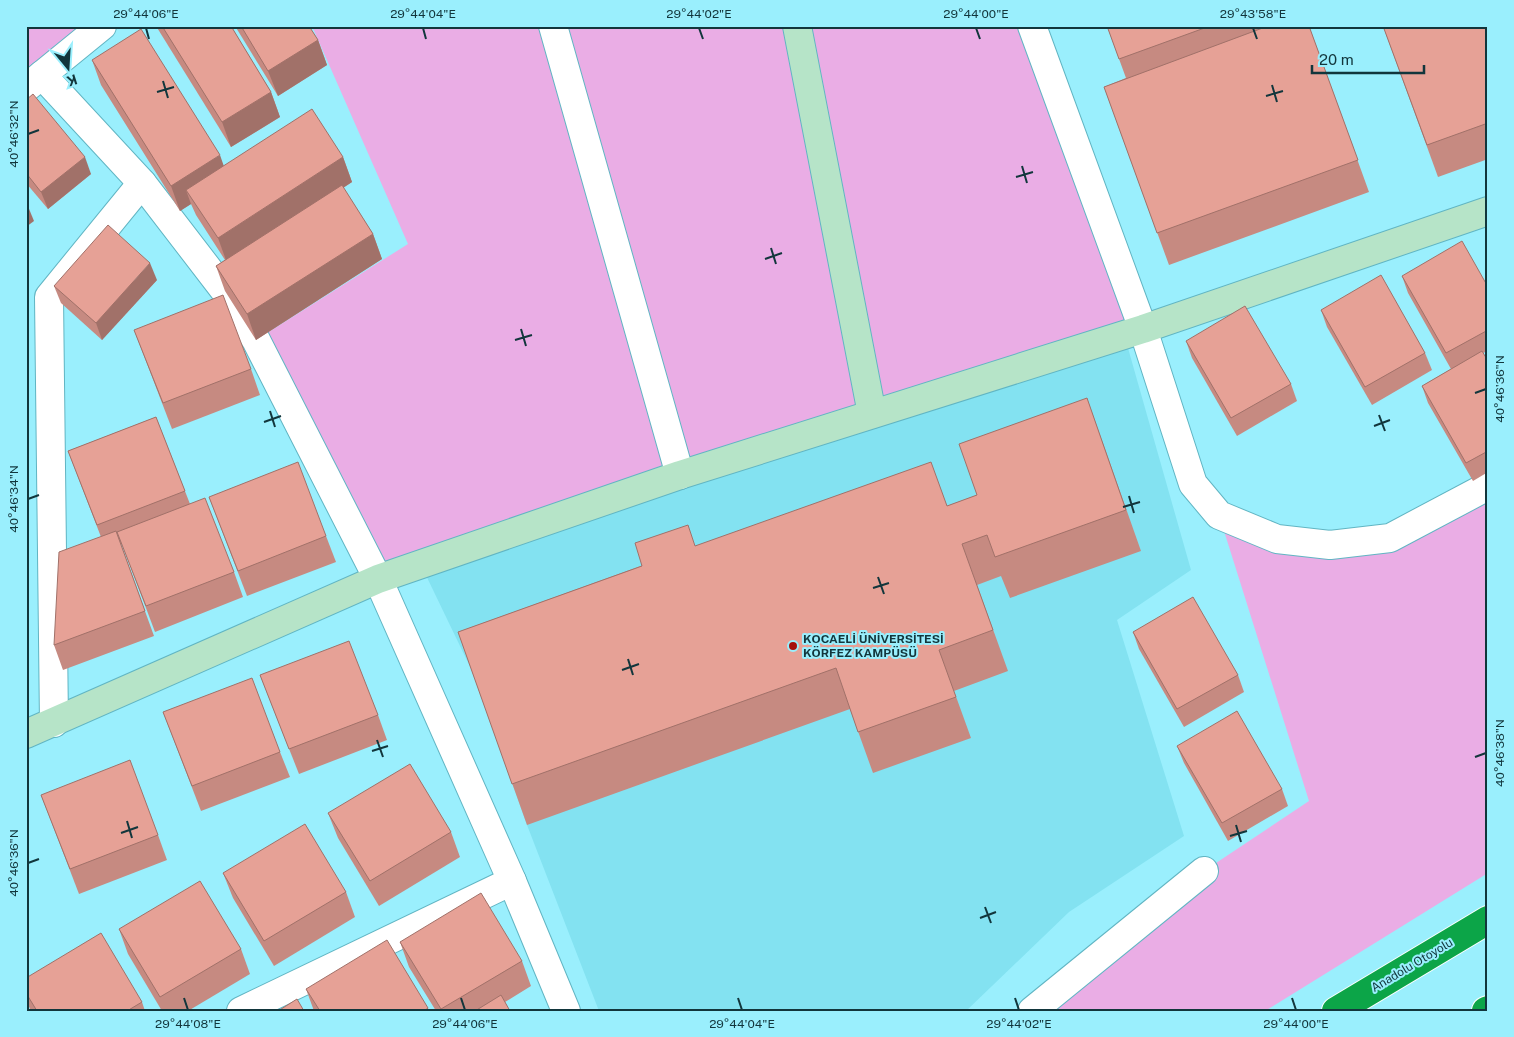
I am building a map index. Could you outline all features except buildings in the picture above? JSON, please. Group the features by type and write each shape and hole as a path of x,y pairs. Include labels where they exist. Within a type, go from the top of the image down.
{"highway":[{"name":"Anadolu Otoyolu","path":"1336,1011 1488,920"}],"main road":[{"path":"797,26 872,414"},
{"path":"26,734 378,580 680,475 1143,329 1488,211"}],"street":[{"path":"102,26 34,82 142,183 225,291 256,340 378,580 512,881 566,1011"},
{"path":"553,26 680,475"},
{"path":"1032,26 1143,329 1193,484 1219,515 1277,538 1330,545 1390,538 1488,486"},
{"path":"54,723 49,297 142,183"},
{"path":"1032,1011 1204,871"},
{"path":"241,1011 512,881"}],"shaded area":[{"path":"26,26 102,26 26,88"},
{"path":"312,26 1032,26 1143,329 378,579 256,340 408,244"},
{"name":"KOCAELİ ÜNİVERSİTESİ KÖRFEZ KAMPÜSÜ","path":"1124,334 1191,570 1117,620 1184,836 1069,912 966,1011 599,1011 527,825 473,673 421,565"},
{"path":"1488,486 1488,873 1265,1011 1032,1011 1204,871 1309,801 1219,515 1277,539 1390,539"}],"place":[{"name":"KOCAELİ ÜNİVERSİTESİ KÖRFEZ KAMPÜSÜ","path":"793,646"}]}
